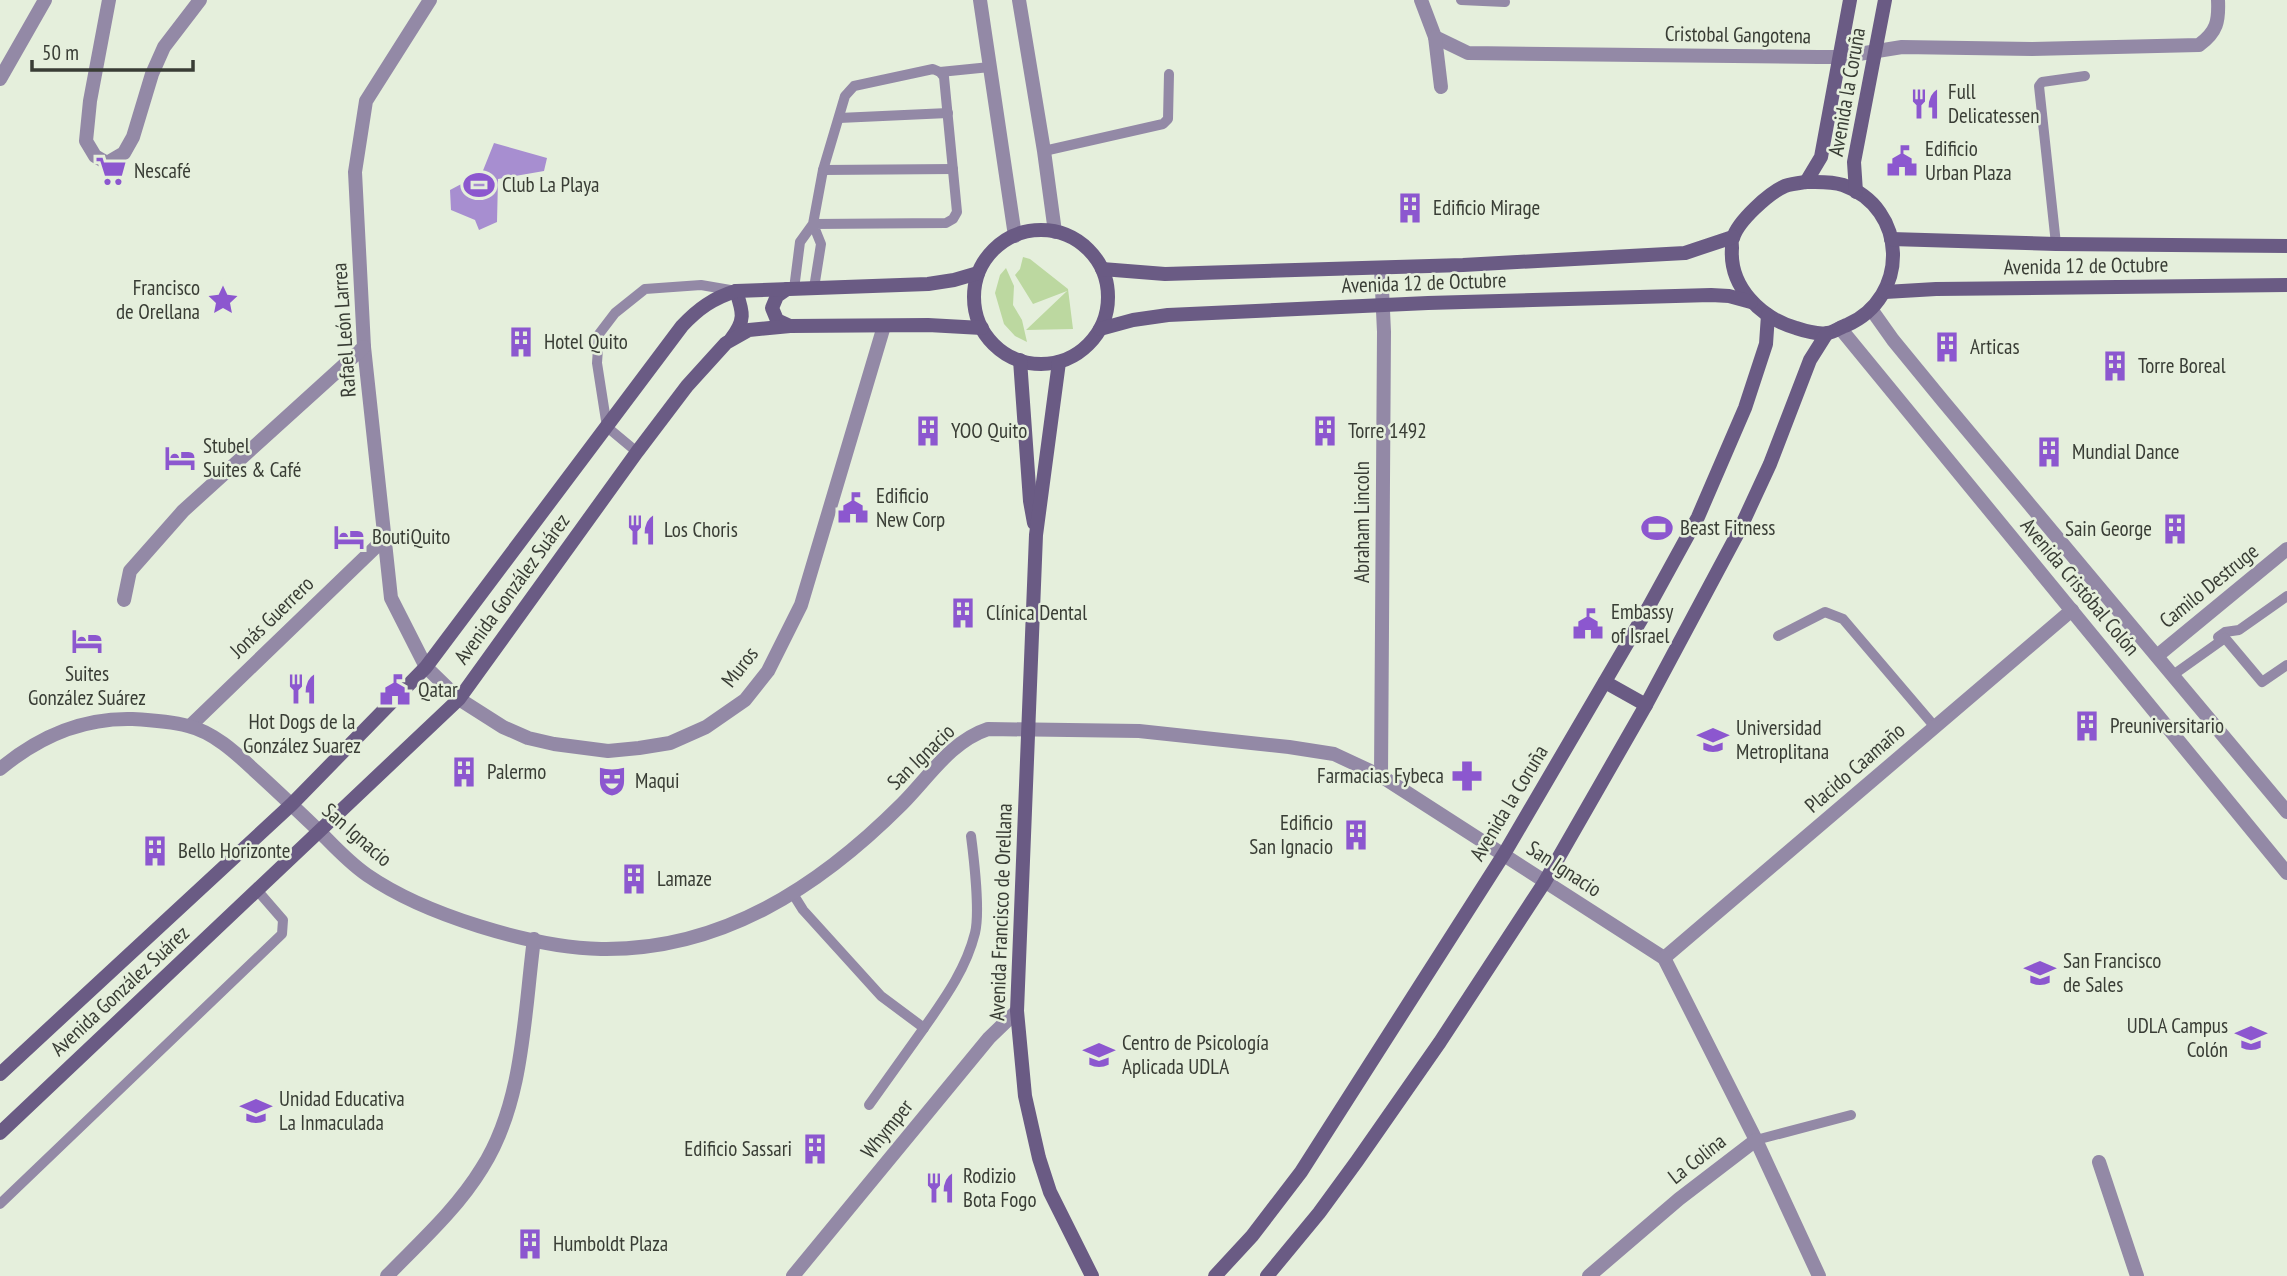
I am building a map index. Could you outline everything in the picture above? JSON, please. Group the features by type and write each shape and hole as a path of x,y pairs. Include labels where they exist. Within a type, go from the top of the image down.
{"main road":[{"name":"Avenida la Coruña","path":"1806,182 1821,157 1850,0"},
{"name":"Avenida la Coruña","path":"1856,192 1854,162 1885,0"},
{"path":"1825,181 1856,192 1875,207 1891,239 1894,255 1885,292 1871,309 1856,321 1833,331 1807,331 1787,326 1751,302 1735,276 1731,260 1732,237 1751,211 1785,187 1806,182 1825,181"},
{"path":"1028,232 1055,232 1074,239 1091,252 1107,281 1108,306 1100,329 1083,350 1059,362 1033,363 1005,353 992,342 982,328 974,292 978,273 993,251 1015,236 1028,232"},
{"name":"Avenida 12 de Octubre","path":"1102,269 1165,274 1381,268 1685,253 1732,237"},
{"name":"Avenida 12 de Octubre","path":"1891,239 2287,246"},
{"name":"Avenida González Suárez","path":"0,1074 292,804 426,667 694,313 721,295 736,291 928,284 978,273"},
{"name":"Avenida 12 de Octubre","path":"1885,292 1936,289 2287,285"},
{"path":"790,289 777,296 772,308 777,320 790,326"},
{"path":"730,340 743,319 736,291"},
{"name":"Avenida 12 de Octubre","path":"1100,329 1133,320 1168,315 1383,305 1711,295 1729,296 1751,302"},
{"name":"Avenida la Coruña","path":"1215,1276 1252,1236 1301,1172 1504,854 1605,682 1676,558 1708,495 1745,408 1766,344 1768,315"},
{"name":"Avenida González Suárez","path":"0,1133 459,699 637,452 695,377 730,340 749,330 790,326 928,325 982,328"},
{"path":"1267,1276 1319,1213 1372,1140 1544,883 1646,705 1739,531 1770,464 1810,360 1833,331"},
{"name":"Avenida Francisco de Orellana","path":"1020,360 1030,501 1036,535"},
{"name":"Avenida Francisco de Orellana","path":"1059,362 1036,535 1017,1011 1025,1096 1039,1158 1049,1192 1092,1276"},
{"path":"1605,682 1646,705"}],"street":[{"path":"0,79 45,0"},
{"path":"109,0 90,101 86,141 94,156 107,163 124,153 133,137 152,74 164,47 200,0"},
{"name":"Rafael León Larrea","path":"426,667 391,598 364,347 355,172 366,101 430,0"},
{"path":"980,0 1015,236"},
{"path":"1019,0 1055,232"},
{"path":"1421,0 1435,37 1441,87"},
{"name":"Cristobal Gangotena","path":"1435,37 1468,53 1840,57 1902,47 2032,49 2199,45 2209,38 2216,28 2219,18 2218,0"},
{"name":"Abraham Lincoln","path":"1381,268 1381,776"},
{"name":"Avenida Cristóbal Colón","path":"1871,309 1943,401 2287,812"},
{"name":"Muros","path":"426,667 459,699 503,727 528,738 554,744 608,751 670,743 706,727 745,700 768,671 802,605 884,326"},
{"name":"Avenida Cristóbal Colón","path":"1833,331 2072,610 2287,873"},
{"path":"124,600 130,571 183,511 364,347"},
{"name":"Jonás Guerrero","path":"190,726 384,539"},
{"name":"Camilo Destruge","path":"2157,656 2287,549"},
{"name":"Placido Caamaño","path":"1664,958 2072,610"},
{"name":"San Ignacio","path":"0,769 36,743 73,727 93,722 141,719 190,726 214,738 238,755 350,862 404,898 455,918 534,939 601,948 653,945 693,937 728,926 793,894 825,873 875,831 949,753 970,737 988,729 1139,731 1289,747 1334,754 1381,776 1664,958"},
{"path":"387,1276 451,1210 483,1166 495,1144 516,1080 534,939"},
{"path":"1664,958 1756,1140 1819,1276"},
{"name":"Whymper","path":"793,1276 989,1038 1017,1011"},
{"name":"La Colina","path":"1589,1276 1679,1199 1756,1140"},
{"path":"2099,1162 2137,1276"}],"lane":[{"path":"1461,0 1505,2"},
{"path":"940,72 990,66"},
{"path":"790,289 800,242 813,224 823,170 845,96 854,86 933,69 940,72 944,77 957,212 953,219 946,223 813,224"},
{"path":"1044,151 1163,124 1168,119 1169,74"},
{"path":"2056,244 2039,86 2042,82 2085,76"},
{"path":"839,118 948,113"},
{"path":"823,170 953,169"},
{"path":"813,224 821,244 814,288"},
{"path":"637,452 607,427 597,363 599,334 615,313 645,289 701,285 736,291"},
{"path":"2171,672 2225,632 2239,630 2287,596"},
{"path":"1778,636 1825,612 1843,619 1935,727"},
{"path":"2171,672 2225,638 2262,682 2287,665"},
{"path":"870,1105 956,982 965,964 976,931 971,836"},
{"path":"0,1204 282,934 283,920 257,890"},
{"path":"793,894 803,910 881,996 924,1028"},
{"name":"La Colina","path":"1756,1140 1851,1115"}],"green space":[{"path":"1023,257 1030,259 1068,289 1073,329 1026,330 1067,291 1033,304 1015,275 1020,269"},
{"path":"1006,268 1014,286 1013,305 1022,320 1027,342 1015,336 1004,324 995,293 1000,275"}],"shaded area":[{"name":"Club La Playa","path":"494,143 547,158 544,171 498,179 497,222 479,230 475,220 451,210 450,190 482,173"}],"place":[{"name":"Full Delicatessen","path":"1925,104"},
{"name":"Edificio Urban Plaza","path":"1902,161"},
{"name":"Nescafé","path":"111,171"},
{"name":"Club La Playa","path":"479,185"},
{"name":"Edificio Mirage","path":"1410,208"},
{"name":"Francisco de Orellana","path":"223,300"},
{"name":"Hotel Quito","path":"521,342"},
{"name":"Articas","path":"1947,347"},
{"name":"Torre Boreal","path":"2115,366"},
{"name":"YOO Quito","path":"928,431"},
{"name":"Torre 1492","path":"1325,431"},
{"name":"Mundial Dance","path":"2049,452"},
{"name":"Stubel Suites & Café","path":"180,458"},
{"name":"Edificio New Corp","path":"853,508"},
{"name":"Beast Fitness","path":"1657,528"},
{"name":"Sain George","path":"2175,529"},
{"name":"Los Choris","path":"641,530"},
{"name":"BoutiQuito","path":"349,537"},
{"name":"Clínica Dental","path":"963,613"},
{"name":"Embassy of Israel","path":"1588,624"},
{"name":"Suites González Suárez","path":"87,641"},
{"name":"Hot Dogs de la González Suarez","path":"302,689"},
{"name":"Qatar","path":"395,690"},
{"name":"Preuniversitario","path":"2087,726"},
{"name":"Universidad Metroplitana","path":"1713,740"},
{"name":"Palermo","path":"464,772"},
{"name":"Farmacias Fybeca","path":"1467,776"},
{"name":"Maqui","path":"612,781"},
{"name":"Edificio San Ignacio","path":"1356,835"},
{"name":"Bello Horizonte","path":"155,851"},
{"name":"Lamaze","path":"634,879"},
{"name":"San Francisco de Sales","path":"2040,973"},
{"name":"UDLA Campus Colón","path":"2251,1038"},
{"name":"Centro de Psicología Aplicada UDLA","path":"1099,1055"},
{"name":"Unidad Educativa La Inmaculada","path":"256,1111"},
{"name":"Edificio Sassari","path":"815,1149"},
{"name":"Rodizio Bota Fogo","path":"940,1188"},
{"name":"Humboldt Plaza","path":"530,1244"}]}
